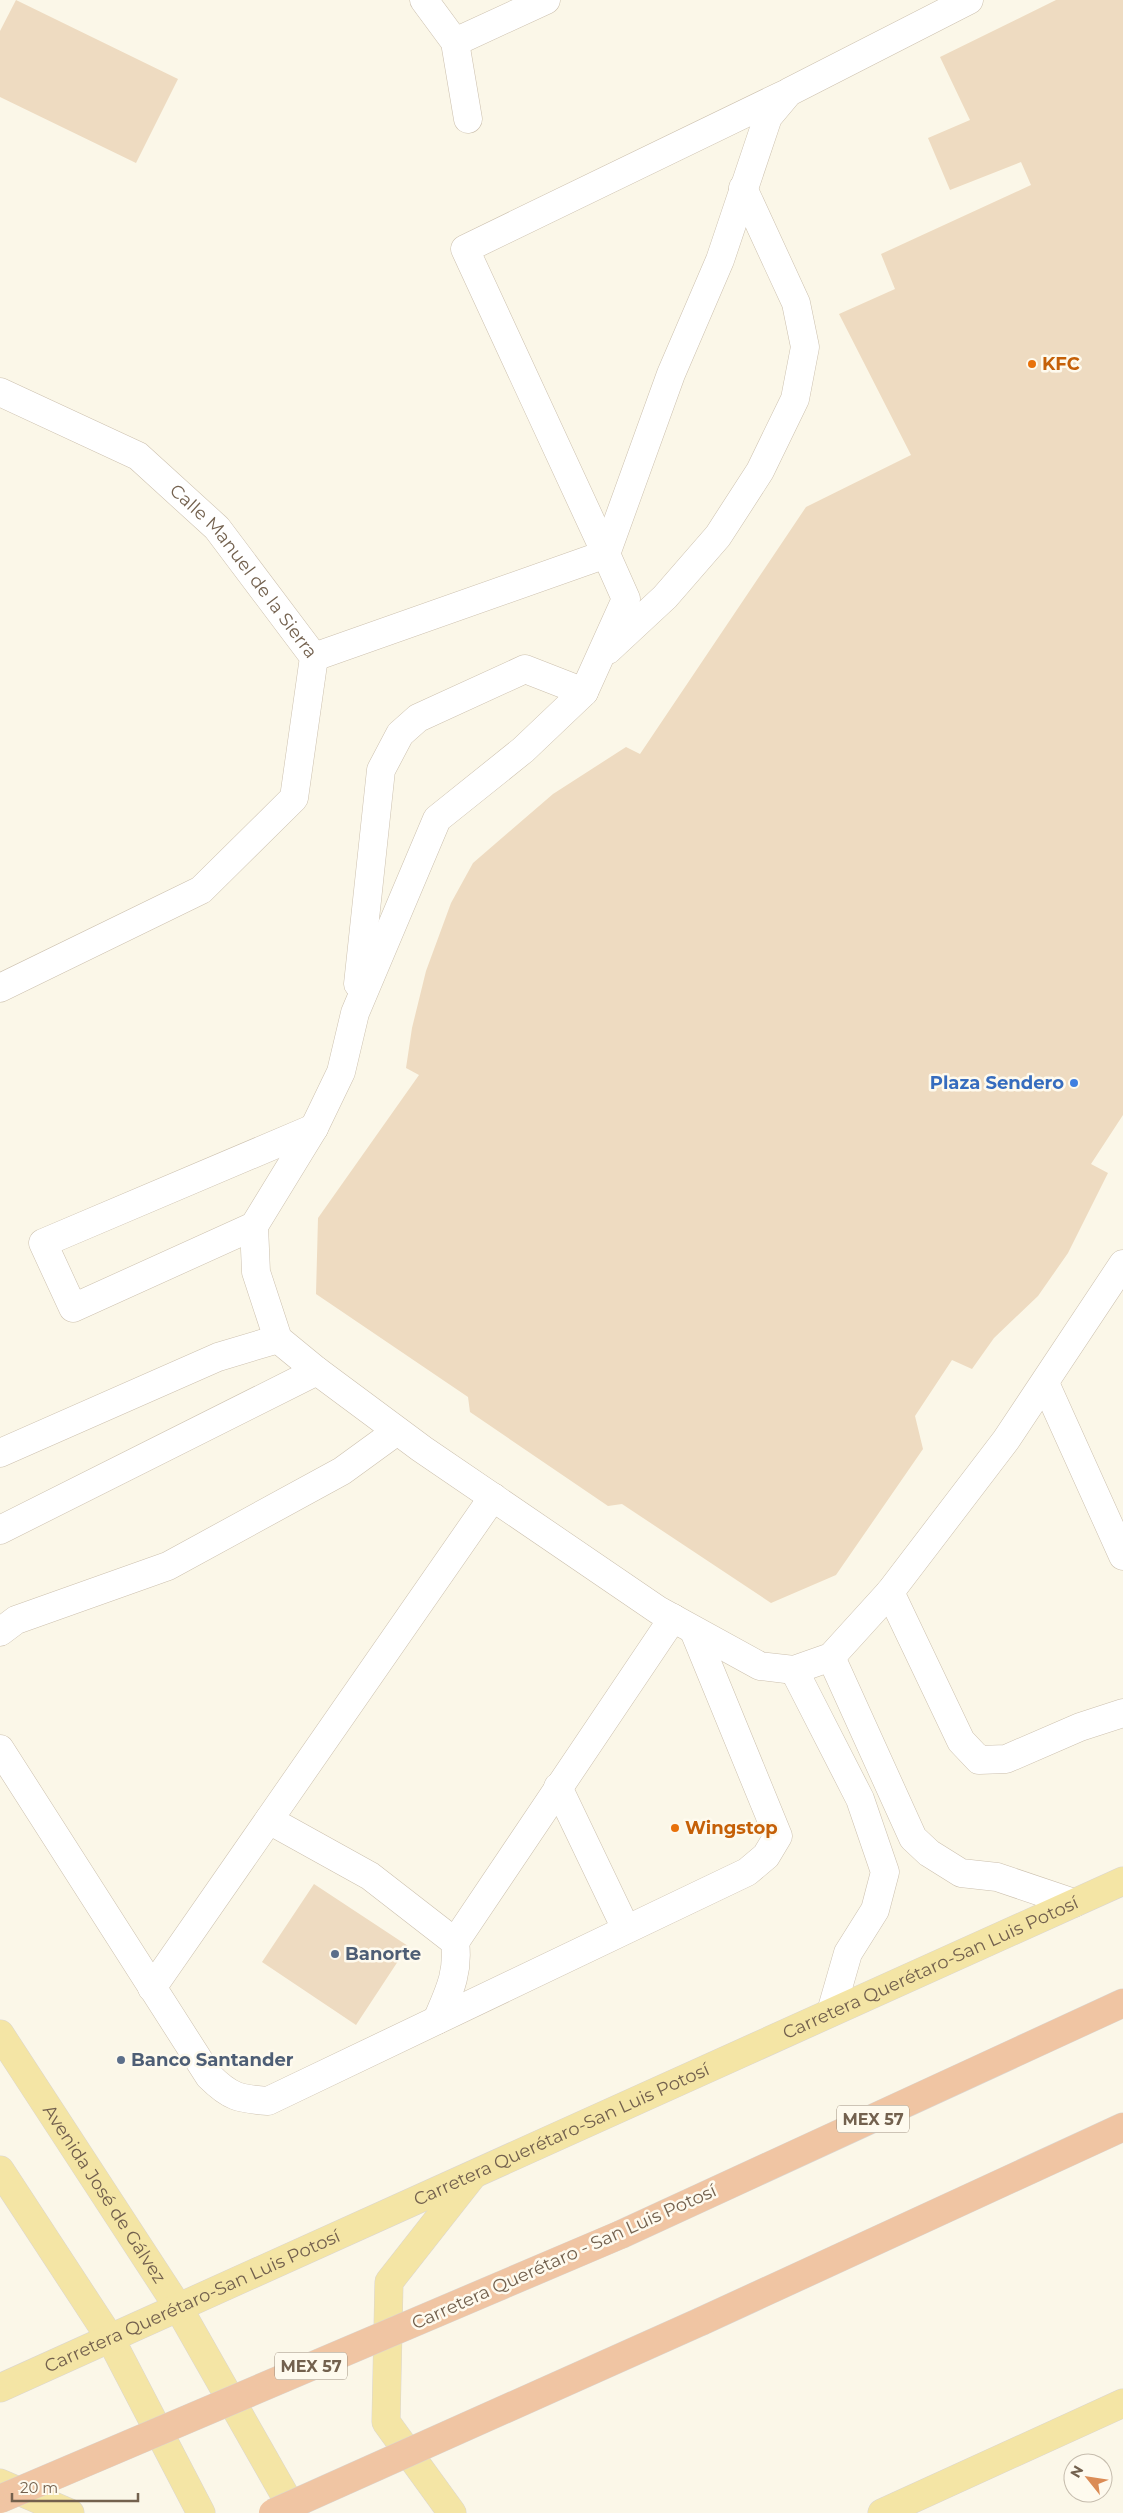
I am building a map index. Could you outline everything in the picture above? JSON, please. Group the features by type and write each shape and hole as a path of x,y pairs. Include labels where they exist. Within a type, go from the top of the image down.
{"highway":[{"name":"Carretera Querétaro - San Luis Potosí","path":"0,2499 622,2234 1123,2003"},
{"path":"273,2513 702,2321 1123,2127"}],"main road":[{"name":"Carretera Querétaro-San Luis Potosí","path":"0,2388 1123,1881"},
{"name":"Avenida José de Gálvez","path":"0,2034 178,2307 295,2513"},
{"path":"0,2170 110,2338 201,2513"},
{"path":"452,2513 386,2422 389,2282 476,2172"},
{"path":"882,2513 1123,2403"},
{"path":"0,2483 70,2513"}],"street":[{"path":"424,0 455,42 468,119"},
{"path":"455,42 546,0"},
{"path":"355,1013 437,819 523,750 584,692 626,599 465,249 790,92 969,0"},
{"path":"606,554 670,374 720,260 768,117 790,92"},
{"path":"598,660 664,597 718,536 760,470 795,399 805,348 796,303 743,188"},
{"name":"Calle Manuel de la Sierra","path":"0,392 138,456 217,528 314,656 294,798 201,890 0,988"},
{"path":"314,656 606,554"},
{"path":"584,692 525,669 418,718 400,734 381,770 355,1013 341,1072 314,1128 254,1226 256,1272 278,1339 397,1431 684,1624 760,1666 794,1670 831,1657 890,1592 1006,1440 1123,1264"},
{"path":"254,1226 74,1308 43,1243 314,1128"},
{"path":"0,1453 218,1357 278,1339"},
{"path":"0,1530 317,1371"},
{"path":"1045,1383 1115,1516 1123,1556"},
{"path":"0,1632 16,1620 168,1566 342,1471 397,1431"},
{"path":"152,1988 493,1497"},
{"path":"890,1592 961,1741 979,1760 1006,1760 1080,1727 1123,1713"},
{"path":"437,2020 455,1975 457,1961 455,1942 558,1787 684,1624"},
{"path":"0,1750 209,2076 226,2093 250,2100 268,2102 746,1872 766,1856 778,1836 684,1624"},
{"path":"831,1657 913,1838 928,1853 961,1873 997,1877 1074,1903"},
{"path":"794,1670 860,1799 885,1872 875,1910 848,1953 831,2012"},
{"path":"558,1787 626,1929"},
{"path":"269,1820 370,1876 455,1942"}],"building":[{"path":"16,0 178,79 136,163 0,97 0,31"},
{"path":"1056,0 1123,0 1123,1115 1091,1164 1108,1173 1068,1253 1038,1296 994,1338 972,1369 952,1360 915,1416 923,1449 836,1575 771,1603 622,1504 608,1506 470,1412 468,1397 316,1294 318,1218 419,1075 406,1068 412,1028 426,971 451,903 473,863 553,794 626,747 640,754 806,507 911,455 839,314 895,289 881,254 1031,185 1021,162 950,190 928,138 970,120 940,57"},
{"name":"Banorte","path":"314,1884 408,1946 356,2025 262,1962"}],"place":[{"name":"KFC","path":"1032,364"},
{"name":"Plaza Sendero","path":"1074,1083"},
{"name":"Wingstop","path":"675,1828"},
{"name":"Banorte","path":"335,1954"},
{"name":"Banco Santander","path":"121,2060"}]}
